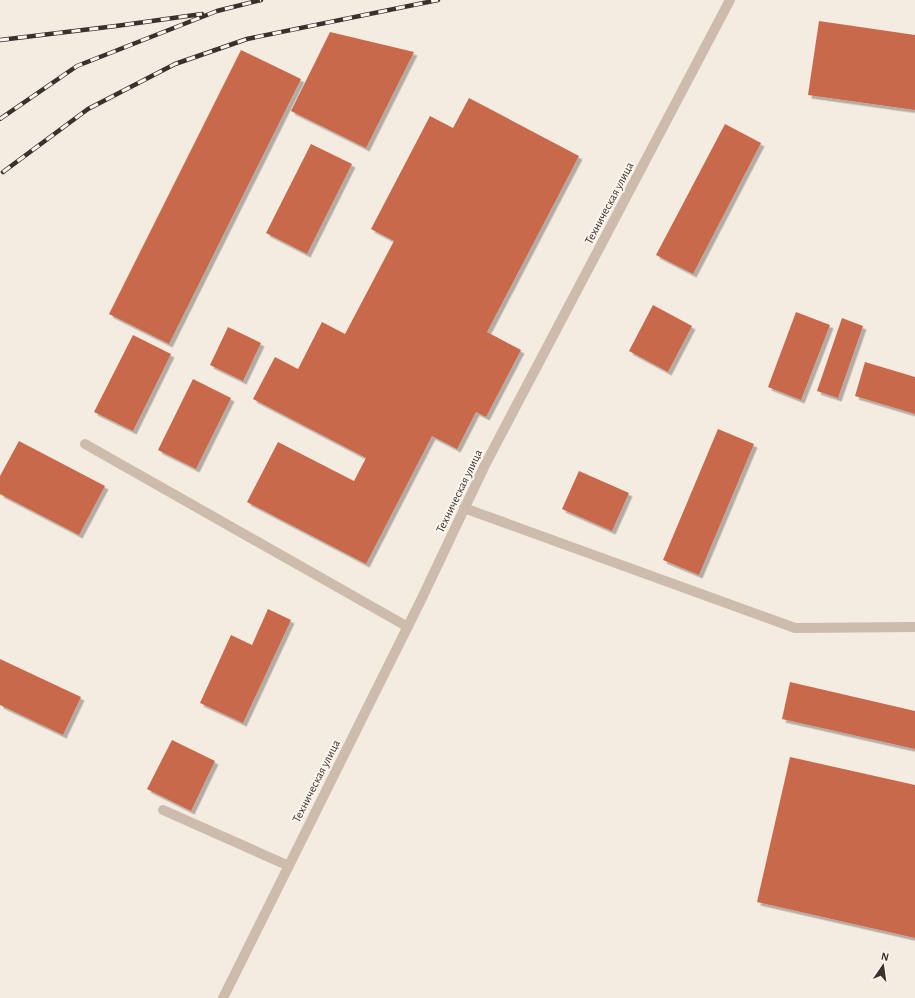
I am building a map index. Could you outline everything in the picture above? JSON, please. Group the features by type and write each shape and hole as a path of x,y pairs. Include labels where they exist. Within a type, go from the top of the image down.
{"street":[{"name":"Техническая улица","path":"223,998 408,627 489,458 730,0"},
{"path":"85,444 408,627"},
{"path":"464,508 795,628 915,627"},
{"path":"163,810 289,866"}],"building":[{"path":"819,21 915,35 915,110 808,95"},
{"path":"330,32 414,52 366,148 291,111"},
{"path":"241,50 301,79 169,344 109,314"},
{"path":"469,98 579,156 487,332 521,350 486,417 476,412 457,449 432,436 366,564 247,502 278,442 354,481 366,458 253,399 275,357 298,369 322,322 345,334 394,241 371,229 430,116 453,128"},
{"path":"725,124 761,143 693,274 656,255"},
{"path":"311,144 352,164 307,254 266,233"},
{"path":"653,305 692,326 668,372 629,351"},
{"path":"796,312 830,325 801,400 768,387"},
{"path":"842,318 863,326 838,398 817,391"},
{"path":"228,327 261,343 243,381 210,365"},
{"path":"133,335 171,354 133,431 94,412"},
{"path":"865,362 915,377 915,414 855,396"},
{"path":"193,379 231,398 196,469 158,450"},
{"path":"718,429 754,444 699,575 663,560"},
{"path":"19,441 105,486 79,535 0,494 0,476"},
{"path":"579,471 629,493 612,531 562,509"},
{"path":"268,609 291,620 243,723 200,703 231,635 252,645"},
{"path":"0,659 81,697 63,735 0,705"},
{"path":"790,682 915,711 915,749 782,719"},
{"path":"172,740 215,761 191,811 147,789"},
{"path":"790,757 915,785 915,938 757,902"}],"railway":[{"path":"0,119 77,66 217,11 261,0"},
{"path":"3,172 88,109 175,64 247,39 438,0"},
{"path":"0,40 202,14"}]}
